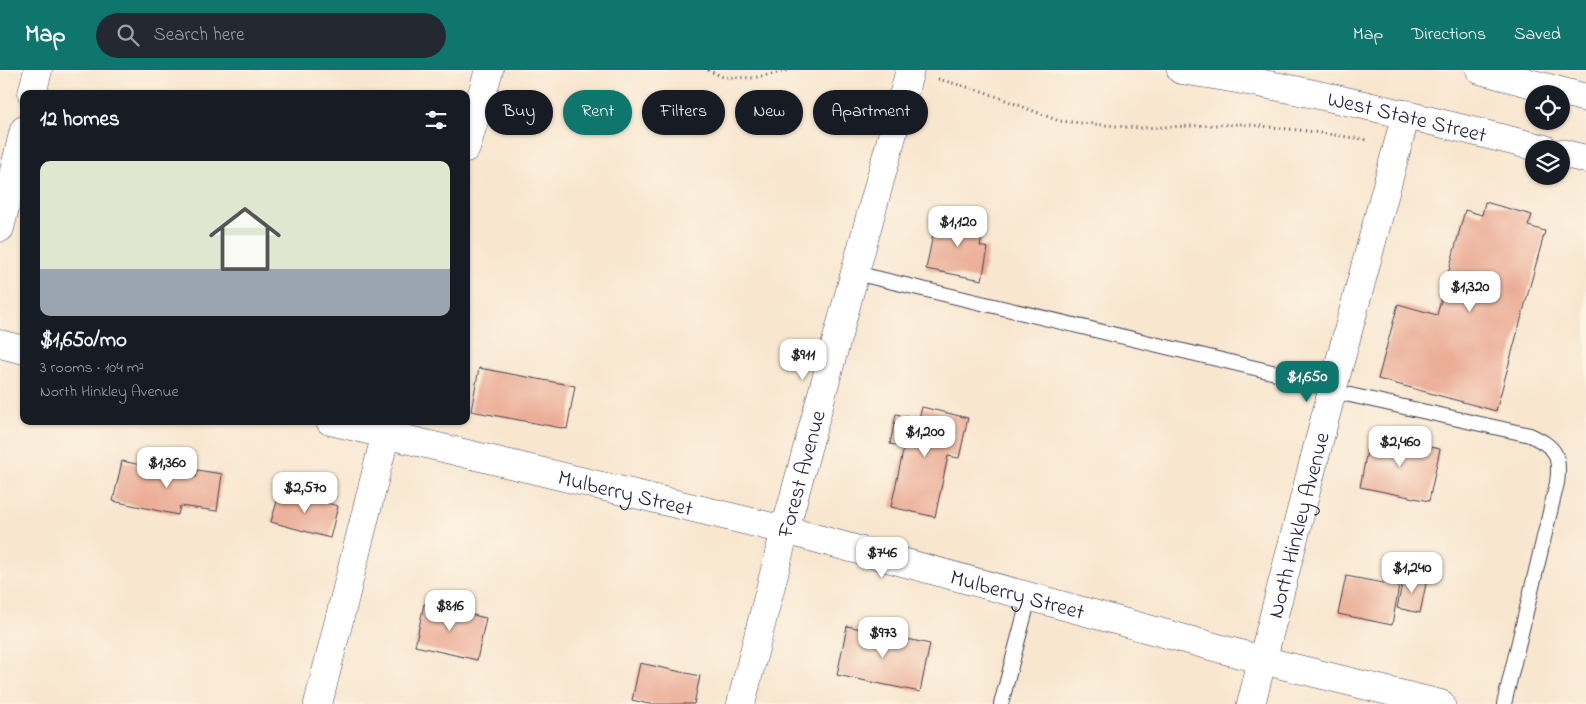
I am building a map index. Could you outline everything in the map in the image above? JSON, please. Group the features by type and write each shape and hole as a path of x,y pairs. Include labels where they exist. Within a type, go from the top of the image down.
{"street":[{"path":"33,90 38,70"},
{"path":"470,134 488,70"},
{"name":"Forest Avenue","path":"741,704 785,530 910,70"},
{"name":"West State Street","path":"1181,70 1241,79 1406,114 1525,144"},
{"path":"1480,70 1586,98"},
{"name":"North Hinkley Avenue","path":"1251,704 1406,114"},
{"path":"0,228 20,146"},
{"path":"1570,155 1586,159"},
{"path":"0,344 20,349"},
{"name":"Mulberry Street","path":"363,425 387,428 785,530 1262,660 1441,704"},
{"path":"318,704 387,428"}],"lane":[{"path":"855,273 1287,376 1332,391 1530,435 1546,443 1555,453 1559,467 1557,483 1504,704"},
{"path":"1001,704 1029,598"}],"path":[{"path":"708,70 723,78 753,78 791,70"},
{"path":"910,70 985,92 1059,121 1139,128 1242,124 1398,144"}],"building":[{"path":"1485,202 1532,215 1528,226 1545,231 1496,411 1378,379 1398,304 1437,315 1465,210 1482,215"},
{"path":"937,215 985,225 980,246 988,248 982,280 926,269"},
{"path":"479,368 575,386 567,429 471,411"},
{"path":"922,407 968,418 959,458 948,456 935,517 891,507 904,447 890,444 896,414 919,419"},
{"path":"1370,435 1440,449 1429,501 1360,487"},
{"path":"122,461 196,477 197,470 222,474 217,511 180,506 178,515 113,501"},
{"path":"280,491 338,506 330,538 271,522"},
{"path":"1404,575 1427,579 1420,613 1397,608"},
{"path":"1346,576 1399,586 1392,625 1338,614"},
{"path":"424,604 486,618 477,660 415,646"},
{"path":"847,626 930,644 920,692 837,675"},
{"path":"640,663 700,676 694,704 649,704 632,700"}]}
